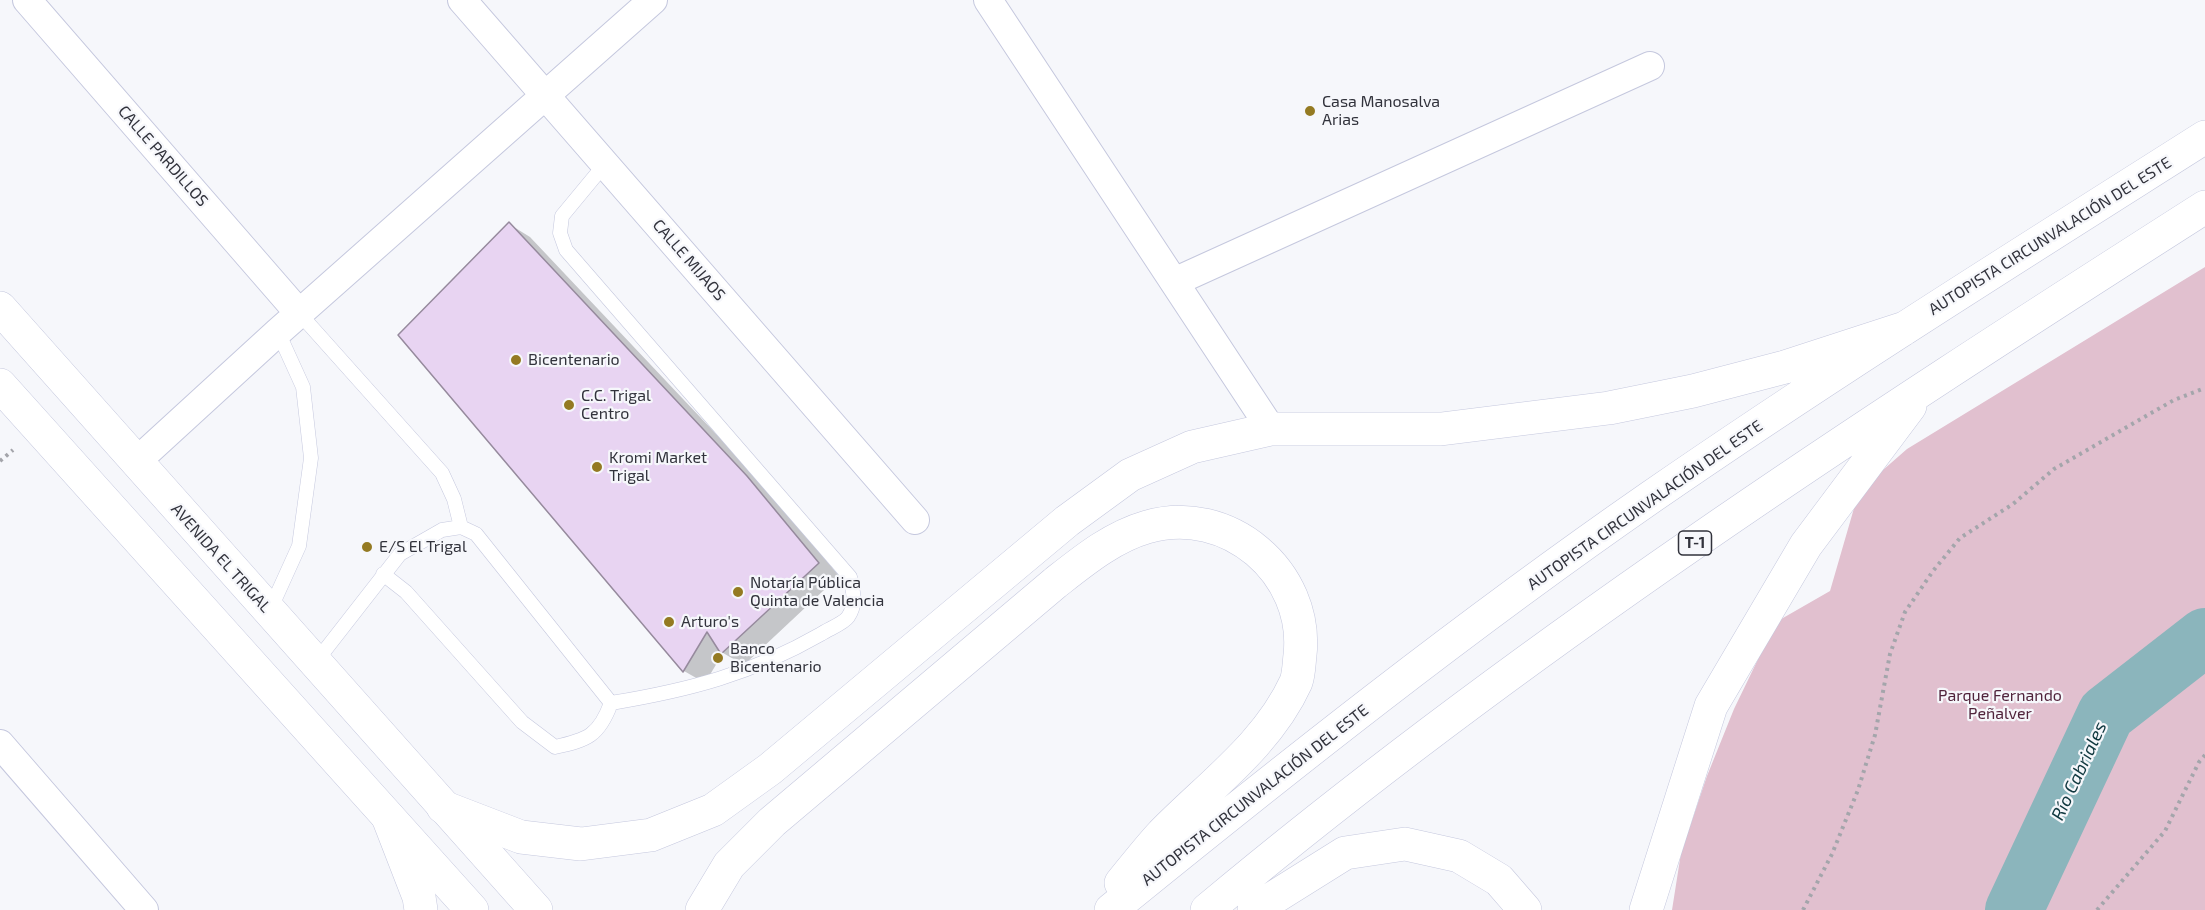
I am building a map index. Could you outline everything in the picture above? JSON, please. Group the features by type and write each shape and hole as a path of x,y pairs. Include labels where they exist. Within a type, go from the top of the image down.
{"main road":[{"name":"AUTOPISTA CIRCUNVALACIÓN DEL ESTE","path":"1111,910 1239,806 1438,653 1650,498 1905,328 2205,138"},
{"name":"T-1","path":"1207,910 1276,852 1464,708 1684,550 1926,386 2205,207"},
{"name":"AVENIDA EL TRIGAL","path":"0,308 536,910"},
{"path":"443,807 521,837 581,844 651,835 713,810 770,769 1067,520 1130,475 1192,447 1271,429 1441,429 1609,408 1693,391 1785,367 1905,328"},
{"path":"0,385 472,910"},
{"path":"1647,910 1711,706 1806,546 1926,386"},
{"path":"702,910 729,865 772,822 1054,583 1099,549 1148,526 1194,522 1233,534 1269,559 1292,594 1302,634 1297,679 1275,722 1161,835 1098,910"},
{"path":"388,817 422,910"},
{"path":"1254,910 1345,853 1405,844 1459,856 1499,880 1525,910"}],"street":[{"name":"CALLE PARDILLOS","path":"27,0 299,313"},
{"name":"CALLE MIJAOS","path":"462,0 915,520"},
{"path":"136,462 299,313 652,0"},
{"path":"987,0 1271,429"},
{"path":"1174,282 1650,66"},
{"path":"0,744 144,910"}],"lane":[{"path":"605,164 562,216 560,233 566,250 850,577 854,601 847,618 806,642 735,675 680,692 611,703"},
{"path":"299,313 442,473 454,499 461,527"},
{"path":"270,612 299,546 311,459 303,387 278,332"},
{"path":"315,663 400,554 442,530 461,527 476,534 611,703"},
{"path":"383,574 406,592 522,722 555,747 586,740 605,719 611,703"}],"path":[{"path":"1803,910 1832,854 1858,790 1875,735 1890,654 1905,612 1933,571 1960,538 2013,504 2054,469 2174,400 2205,388"},
{"path":"0,461 13,450"},
{"path":"2097,910 2165,831 2199,762 2205,755"}],"green space":[{"name":"Parque Fernando Peñalver","path":"2205,267 2205,910 1672,910 1681,853 1707,776 1734,709 1776,622 1830,591 1859,491 1907,449"}],"building":[{"name":"C.C. Trigal Centro","path":"509,222 747,476 819,563 721,654 707,632 683,672 398,335"}],"waterway":[{"name":"Río Cabriales","path":"2014,910 2106,714 2205,637"}],"place":[{"name":"Casa Manosalva Arias","path":"1310,111"},
{"name":"Bicentenario","path":"516,360"},
{"name":"C.C. Trigal Centro","path":"569,405"},
{"name":"Kromi Market Trigal","path":"597,467"},
{"name":"E/S El Trigal","path":"367,547"},
{"name":"Notaría Pública Quinta de Valencia","path":"738,592"},
{"name":"Arturo's","path":"669,622"},
{"name":"Banco Bicentenario","path":"718,658"}]}
